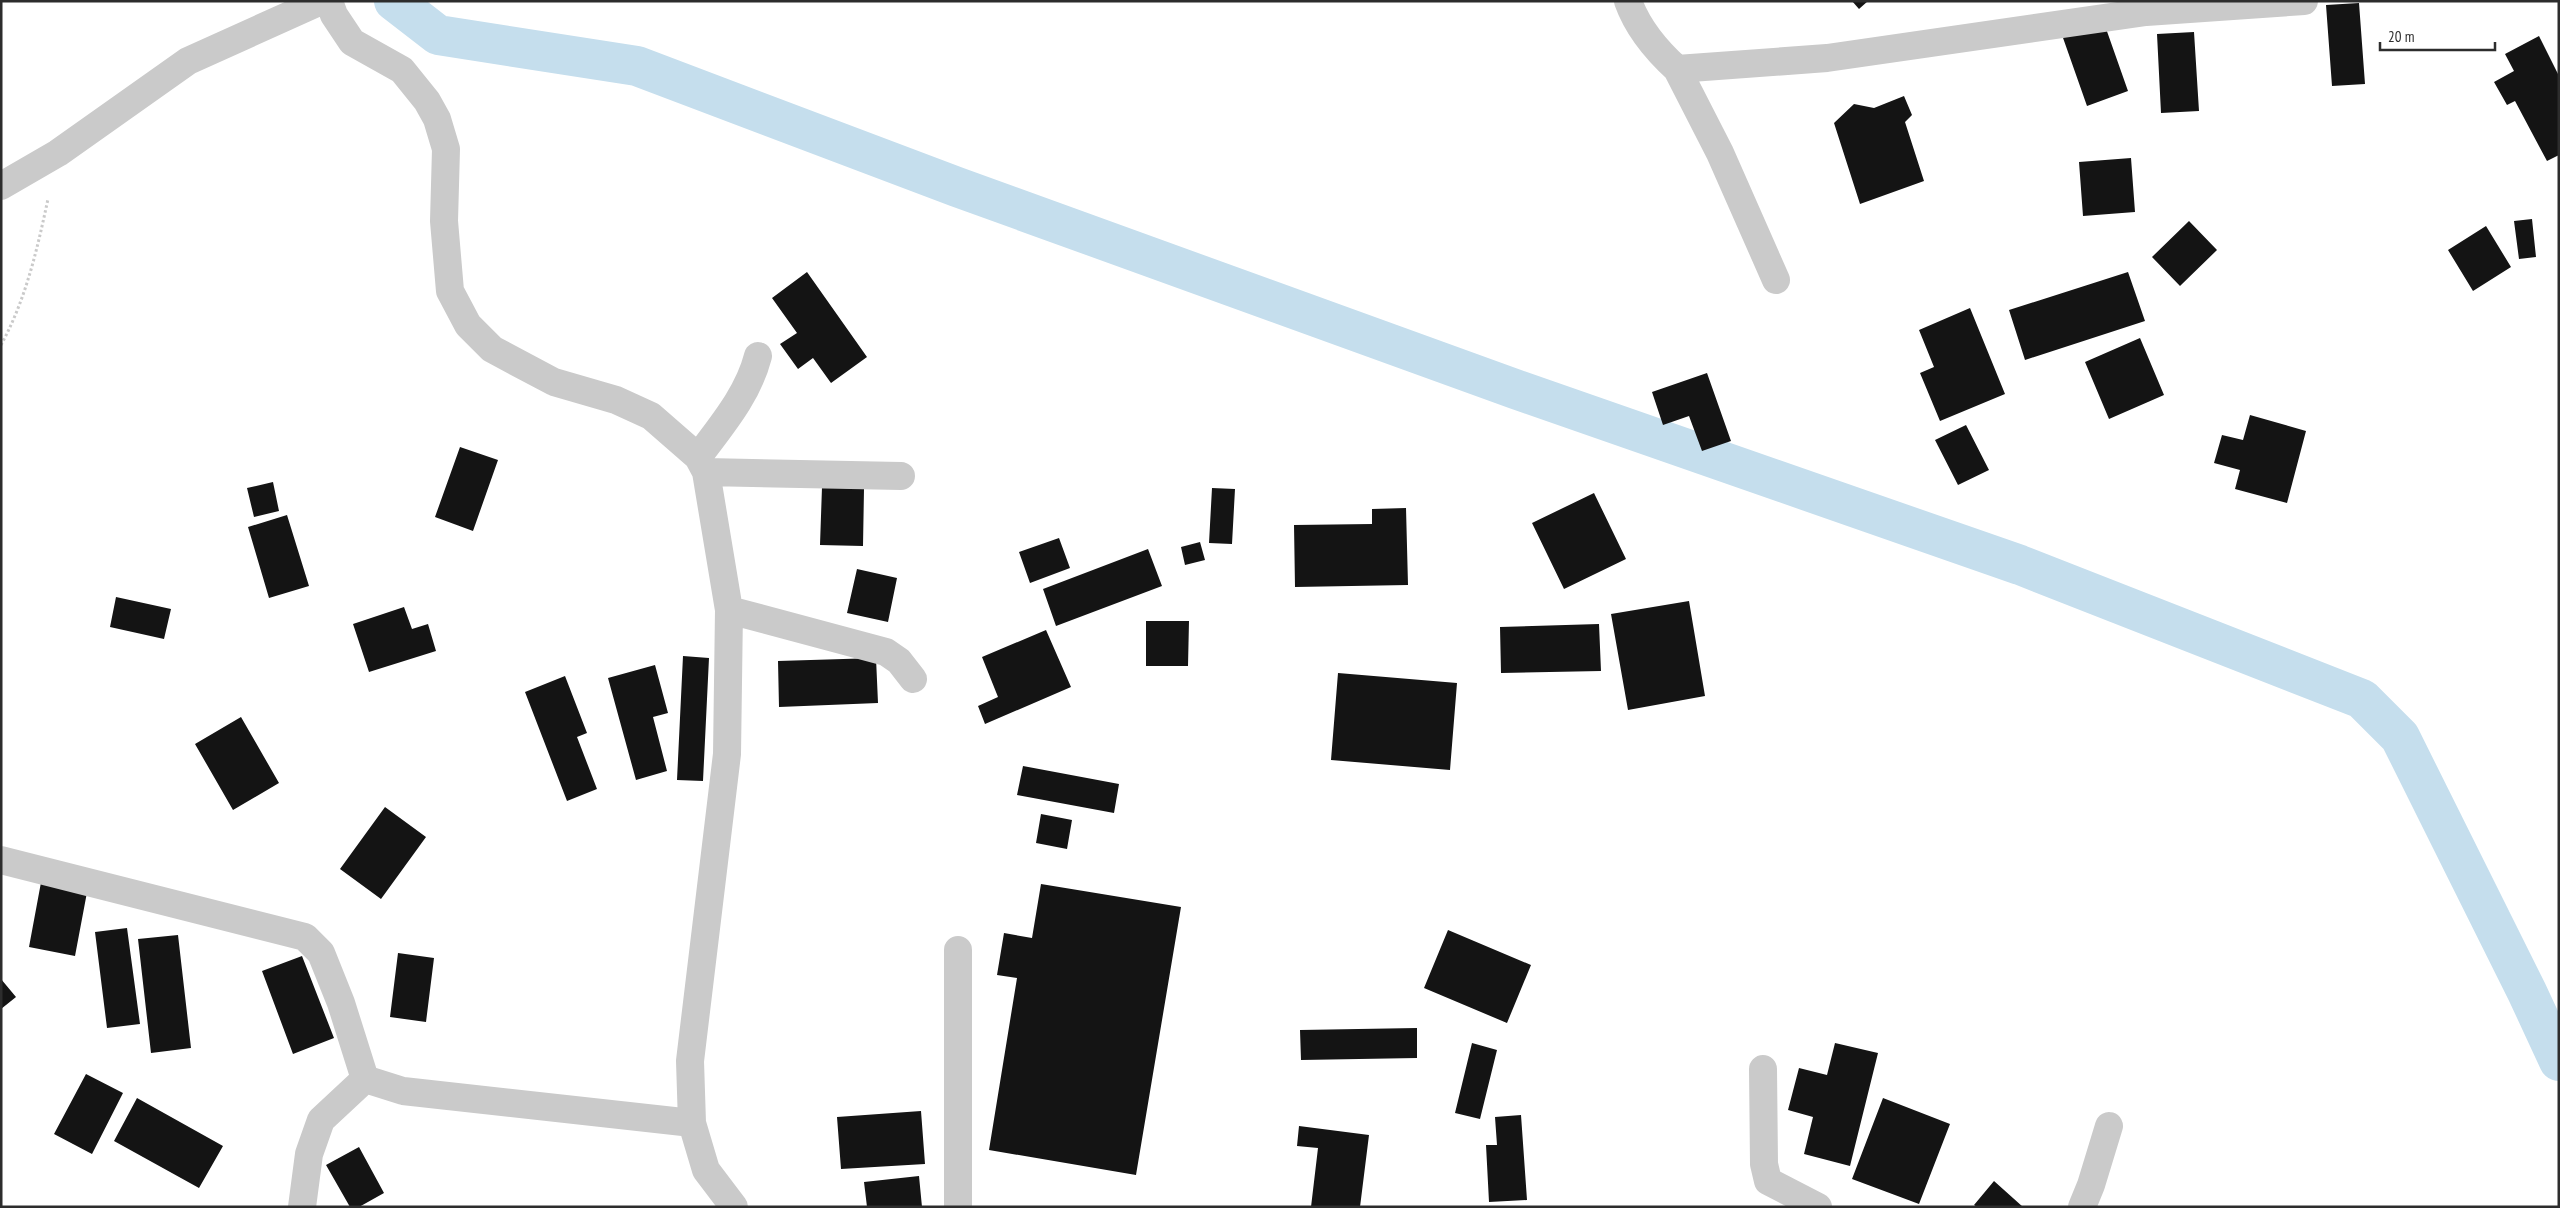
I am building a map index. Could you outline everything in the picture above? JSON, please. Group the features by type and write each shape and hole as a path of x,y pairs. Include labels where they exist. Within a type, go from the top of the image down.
{"street":[{"path":"1,186 58,153 188,61 321,1"},
{"path":"329,1 334,15 352,42 402,70 427,101 437,119 446,149 444,222 450,291 468,325 492,349 554,382 616,400 651,416 702,465 729,610 727,754 690,1060 692,1123 706,1170 734,1207"},
{"path":"1628,1 1633,14 1655,49 1677,69 1720,153 1776,280"},
{"path":"1677,69 1827,58 2146,12 2304,1"},
{"path":"702,465 754,373 758,356"},
{"path":"702,465 901,476"},
{"path":"729,610 886,652 899,661 913,679"},
{"path":"1,860 304,937 322,953 341,1003 365,1079"},
{"path":"958,950 958,1207"},
{"path":"1763,1069 1764,1164 1768,1181 1818,1207"},
{"path":"365,1079 403,1091 692,1123"},
{"path":"302,1207 309,1154 321,1120 365,1079"},
{"path":"2082,1207 2091,1185 2109,1126"}],"path":[{"path":"1,345 16,318 34,262 58,153"}],"building":[{"path":"1852,1 1868,1 1859,9"},
{"path":"2359,3 2365,84 2332,86 2326,5"},
{"path":"2103,20 2128,91 2087,106 2062,35"},
{"path":"2194,32 2199,111 2161,113 2157,34"},
{"path":"2539,36 2559,76 2559,155 2547,161 2515,101 2507,105 2494,82 2514,71 2505,54"},
{"path":"1904,96 1912,115 1905,122 1924,181 1860,204 1834,123 1854,104 1874,108"},
{"path":"2131,158 2135,212 2083,216 2079,162"},
{"path":"2532,219 2536,257 2519,259 2514,221"},
{"path":"2189,221 2217,250 2180,286 2152,257"},
{"path":"2486,226 2511,267 2473,291 2448,250"},
{"path":"807,272 867,357 831,383 813,358 798,369 780,344 797,333 772,298"},
{"path":"2128,272 2145,321 2025,360 2009,310"},
{"path":"1970,308 2005,394 1940,421 1920,373 1934,367 1919,330"},
{"path":"2140,338 2164,395 2109,419 2085,362"},
{"path":"1707,373 1731,441 1702,451 1689,416 1663,425 1652,392"},
{"path":"2250,415 2306,431 2287,503 2235,489 2240,470 2214,463 2222,435 2243,440"},
{"path":"1966,425 1989,470 1958,485 1935,440"},
{"path":"460,447 498,460 473,531 435,517"},
{"path":"273,482 279,511 254,517 247,488"},
{"path":"822,487 864,489 863,546 820,545"},
{"path":"1212,488 1235,489 1232,544 1209,543"},
{"path":"1594,493 1626,559 1564,589 1532,523"},
{"path":"1406,508 1408,585 1295,587 1294,525 1372,524 1372,509"},
{"path":"287,515 309,586 269,598 248,527"},
{"path":"1059,538 1070,568 1030,583 1019,552"},
{"path":"1200,542 1205,560 1185,565 1181,547"},
{"path":"1148,549 1162,586 1056,626 1043,589"},
{"path":"857,569 897,578 888,622 847,613"},
{"path":"116,597 171,609 164,639 110,627"},
{"path":"1689,601 1705,696 1628,710 1611,614"},
{"path":"404,607 412,629 428,624 436,651 369,672 353,624"},
{"path":"1146,621 1189,621 1188,666 1146,666"},
{"path":"1599,624 1601,671 1501,673 1500,627"},
{"path":"1046,630 1071,687 985,724 978,706 998,697 982,657"},
{"path":"683,656 709,658 703,781 677,780"},
{"path":"876,658 878,703 779,707 778,661"},
{"path":"655,665 668,713 653,717 667,771 636,780 608,678"},
{"path":"1338,673 1457,683 1450,770 1331,760"},
{"path":"565,676 587,733 577,737 597,789 567,801 525,692"},
{"path":"241,717 279,783 233,810 195,744"},
{"path":"1023,766 1119,784 1114,813 1017,795"},
{"path":"385,807 426,837 381,899 340,869"},
{"path":"1041,814 1072,820 1067,849 1036,843"},
{"path":"42,877 88,887 75,956 29,947"},
{"path":"1041,884 1181,907 1136,1175 989,1150 1017,978 997,975 1004,933 1032,938"},
{"path":"127,928 140,1024 107,1028 95,932"},
{"path":"1448,930 1531,965 1507,1023 1424,988"},
{"path":"178,935 191,1048 151,1053 138,939"},
{"path":"398,953 434,958 426,1022 390,1017"},
{"path":"302,956 334,1038 293,1054 262,971"},
{"path":"1,979 16,997 1,1009"},
{"path":"1417,1028 1417,1058 1301,1060 1300,1030"},
{"path":"1472,1043 1497,1050 1480,1119 1455,1113"},
{"path":"1835,1043 1878,1053 1850,1166 1804,1154 1813,1117 1788,1110 1799,1068 1827,1075"},
{"path":"86,1074 123,1093 92,1154 54,1134"},
{"path":"137,1098 223,1146 199,1188 114,1141"},
{"path":"1883,1098 1950,1124 1919,1204 1852,1179"},
{"path":"921,1111 925,1164 841,1169 837,1117"},
{"path":"1521,1115 1527,1200 1489,1202 1486,1145 1497,1145 1495,1117"},
{"path":"1299,1126 1369,1135 1360,1207 1311,1207 1318,1148 1297,1146"},
{"path":"359,1147 384,1193 359,1207 350,1207 326,1165"},
{"path":"919,1176 922,1207 867,1207 864,1182"},
{"path":"1994,1181 2023,1207 1977,1207 1974,1205"}],"waterway":[{"path":"394,1 438,35 637,66 957,187 1515,389 2020,565 2362,699 2400,737 2527,992 2559,1061"}]}
